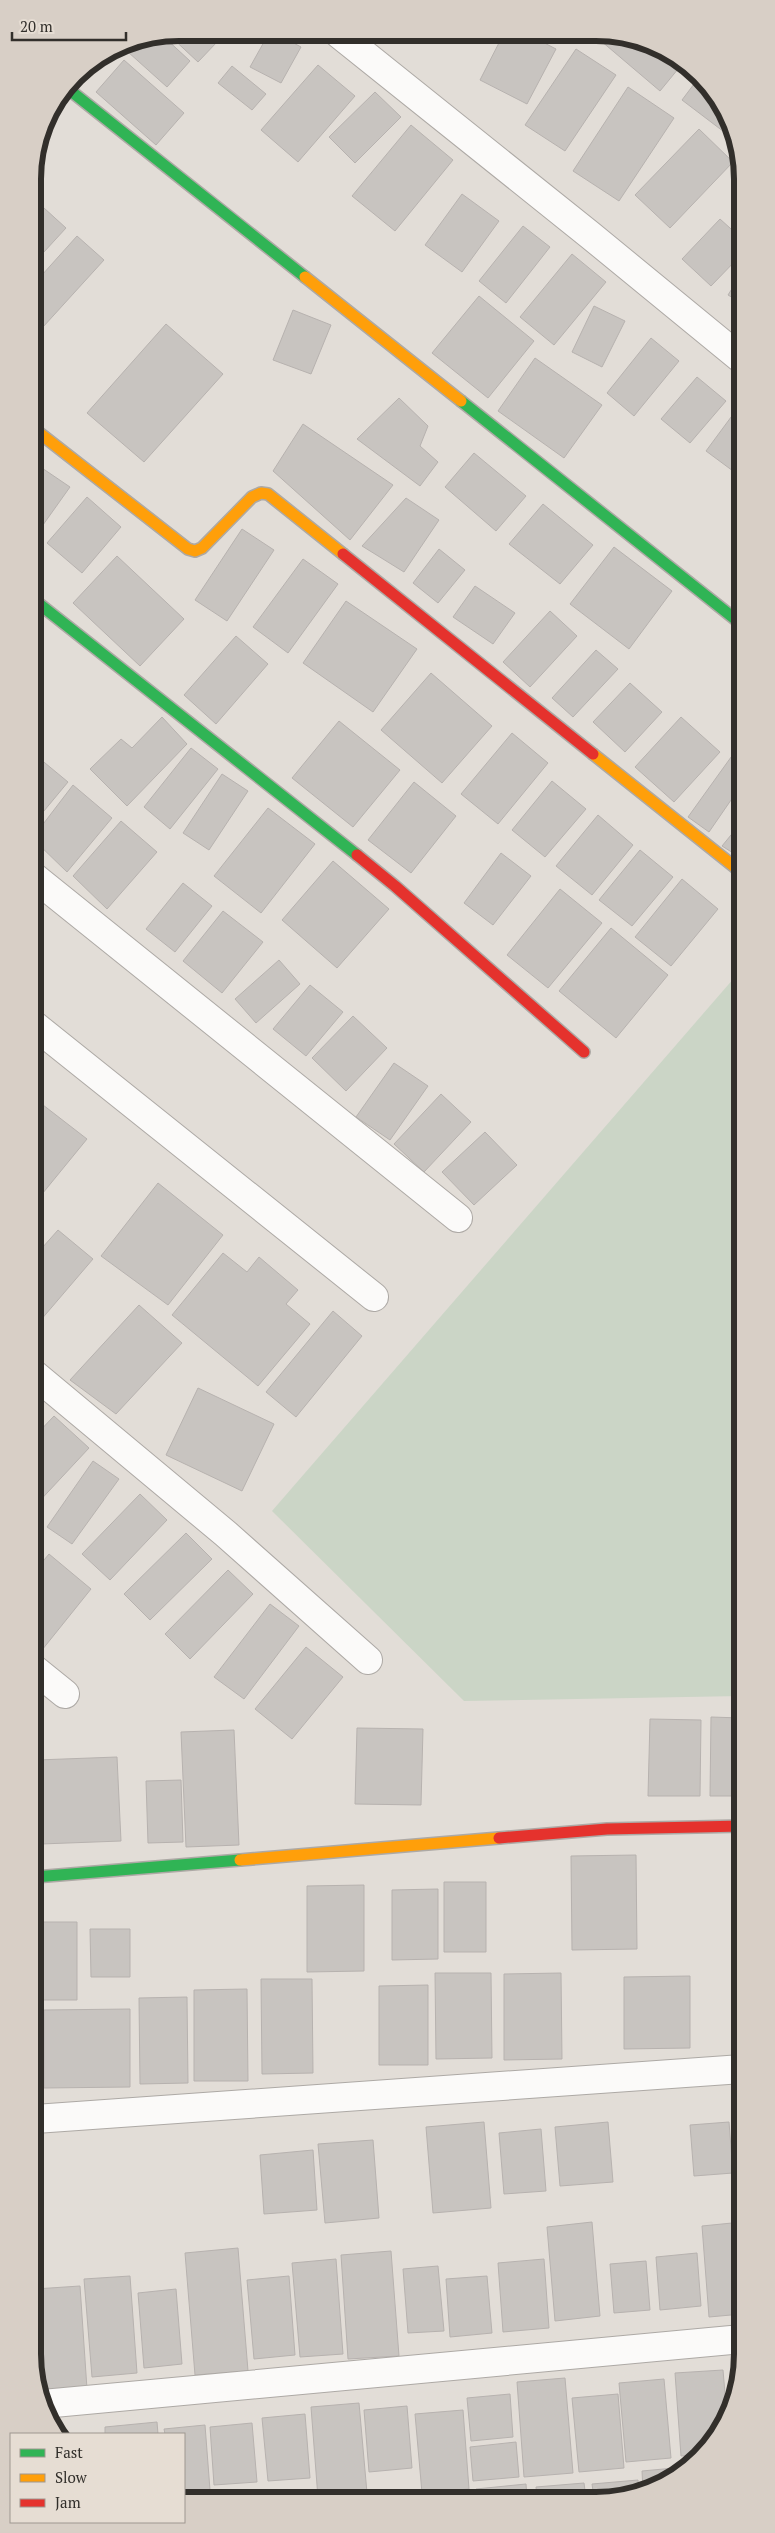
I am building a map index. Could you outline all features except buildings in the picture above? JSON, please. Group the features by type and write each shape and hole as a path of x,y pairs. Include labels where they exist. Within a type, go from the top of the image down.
{"street":[{"path":"349,41 734,353"},
{"path":"73,92 734,618"},
{"path":"42,435 188,549 196,551 202,548 252,497 260,493 268,494 734,867"},
{"path":"42,606 395,886 584,1052"},
{"path":"42,883 458,1218"},
{"path":"42,1031 374,1297"},
{"path":"41,1380 226,1534 368,1660"},
{"path":"41,1675 66,1694"},
{"path":"41,1876 607,1829 733,1826"},
{"path":"41,2119 733,2070"},
{"path":"51,2403 733,2340"}],"green space":[{"path":"734,978 733,1696 464,1701 272,1511"}],"traffic: fast":[{"path":"73,93 305,277"},
{"path":"461,401 734,618"},
{"path":"42,606 357,855"},
{"path":"41,1876 240,1860"}],"traffic: slow":[{"path":"305,277 461,401"},
{"path":"42,435 188,549 195,551 202,548 252,497 261,493 268,494 343,554"},
{"path":"593,754 734,866"},
{"path":"240,1860 499,1838"}],"traffic: jam":[{"path":"343,554 593,754"},
{"path":"357,855 584,1052"},
{"path":"499,1838 607,1829 733,1826"}]}
